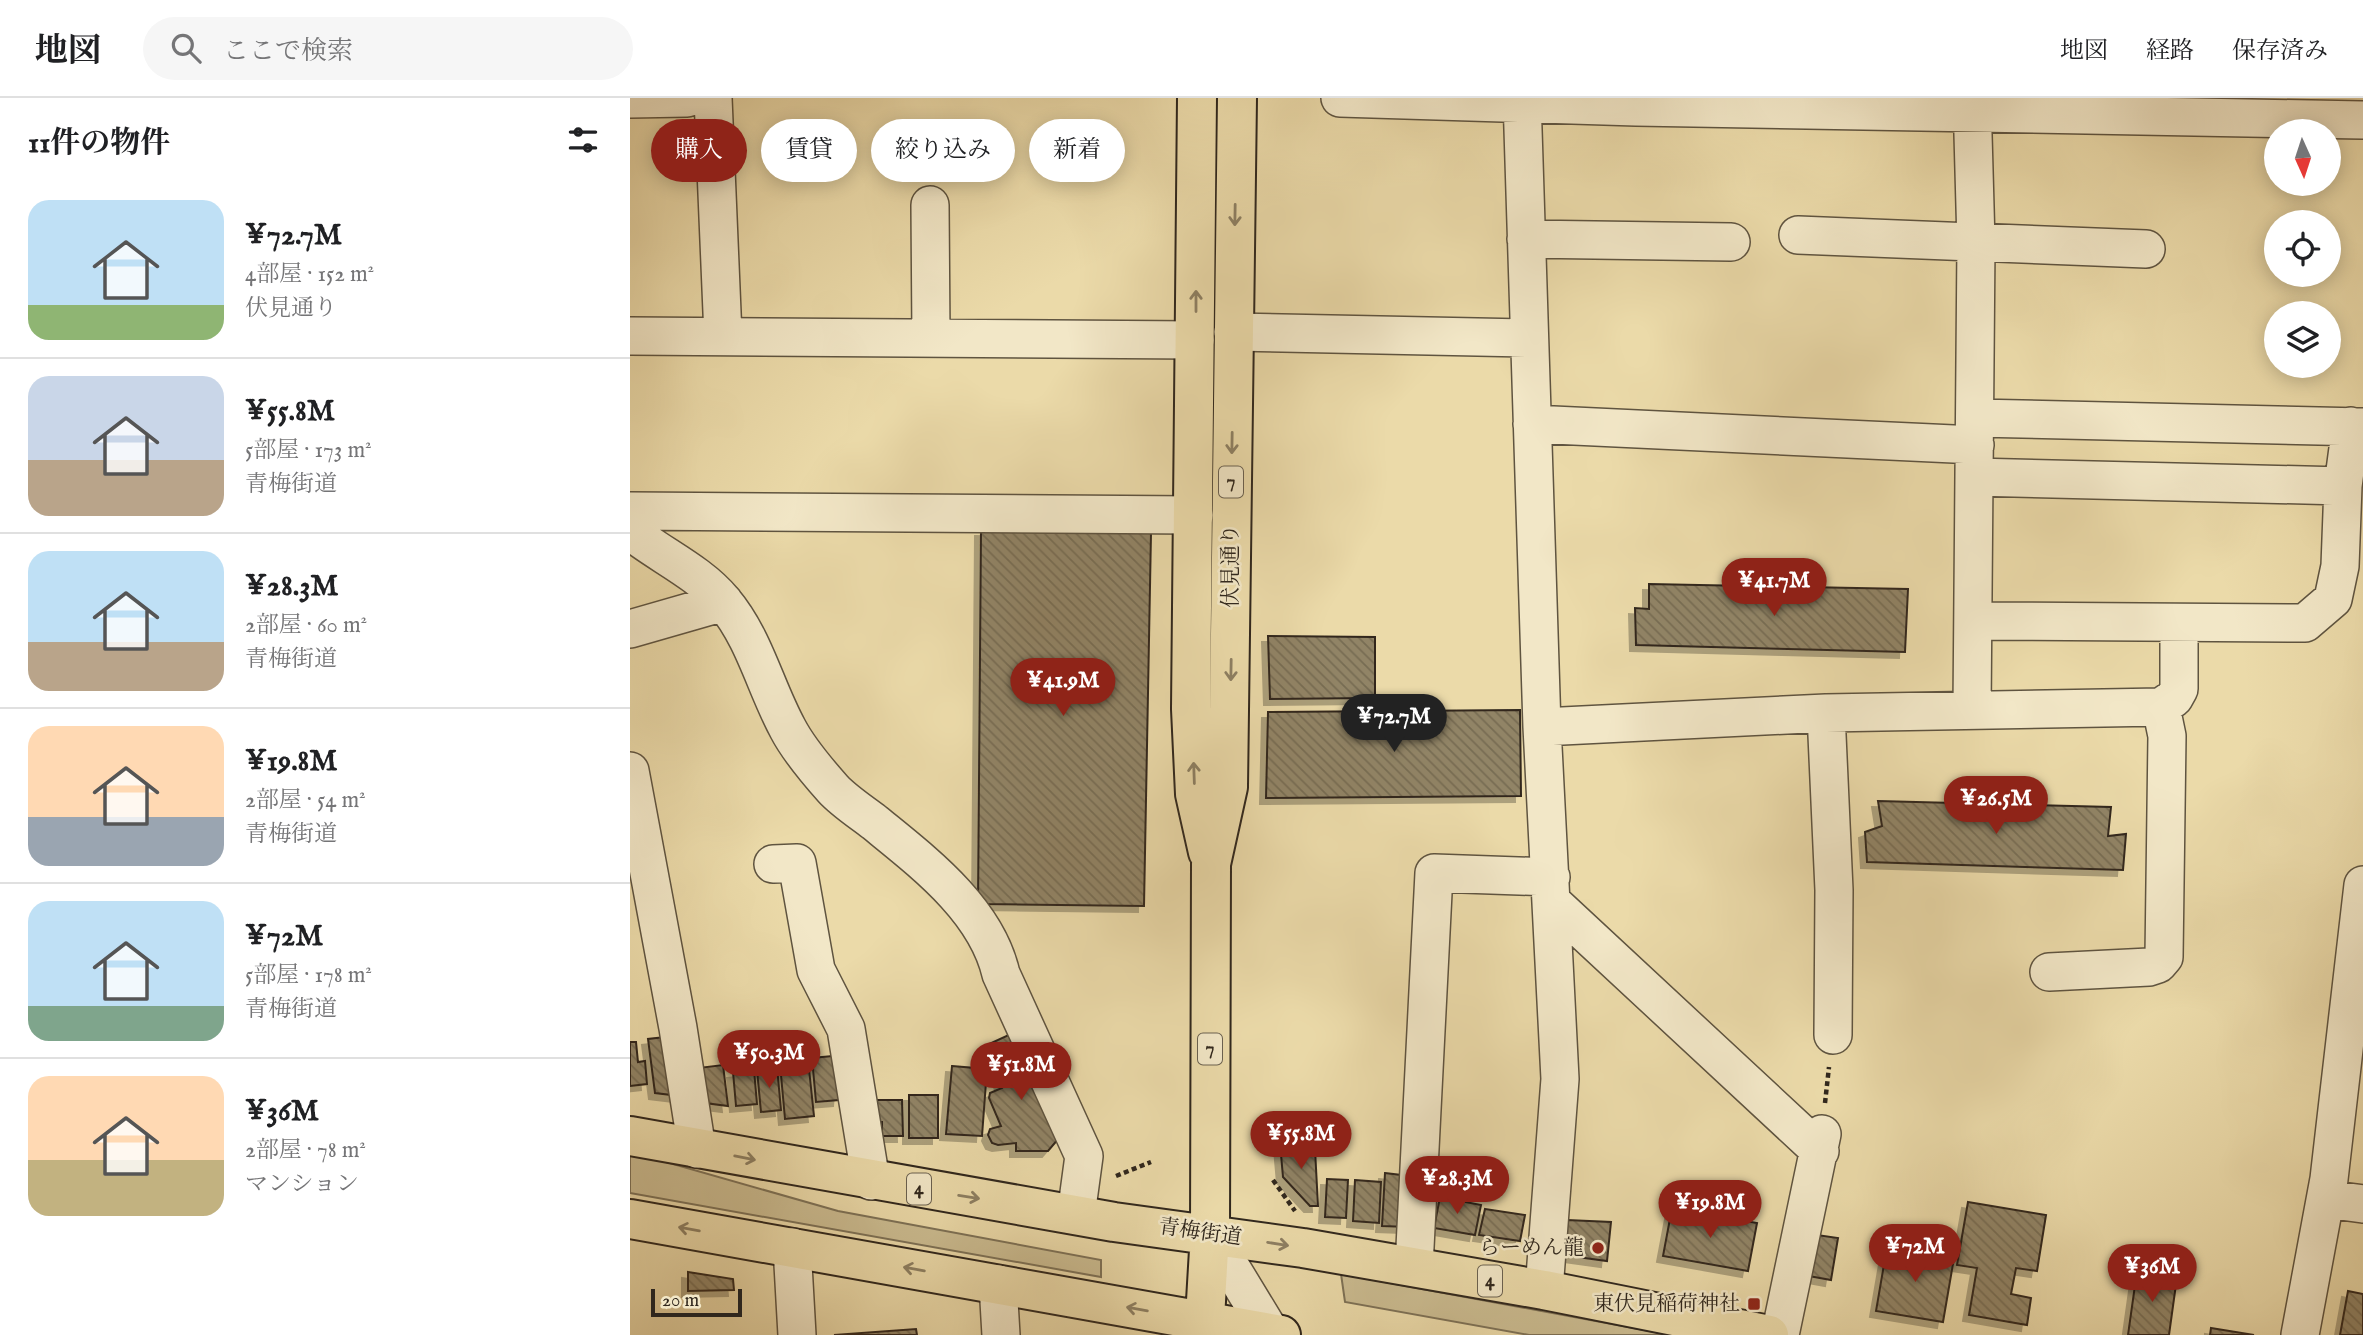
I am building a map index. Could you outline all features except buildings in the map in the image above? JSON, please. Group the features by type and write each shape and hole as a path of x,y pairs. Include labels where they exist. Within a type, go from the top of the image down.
{"main road":[{"name":"伏見通り","path":"1198,98 1191,709 1195,794 1211,864"},
{"name":"伏見通り","path":"1204,1328 1210,1233 1211,864 1228,787 1237,98"},
{"name":"青梅街道","path":"630,1136 871,1181 1076,1215 1210,1233 1544,1290 1769,1335"},
{"path":"630,1219 998,1284 1204,1328 1275,1334"}],"street":[{"path":"630,99 687,98"},
{"path":"713,98 723,337"},
{"path":"1340,98 1973,106 2363,120"},
{"path":"1522,101 1542,727 1560,1079 1544,1290"},
{"path":"1972,710 1976,243 1973,106"},
{"path":"930,205 932,337"},
{"path":"1798,235 2146,249"},
{"path":"1526,239 1731,242"},
{"path":"1233,332 1530,338"},
{"path":"630,336 1195,340"},
{"path":"1532,424 1975,446 2343,486"},
{"path":"1973,621 2305,623 2333,599 2340,566 2343,486 2357,426 1975,446"},
{"path":"630,511 1194,515"},
{"path":"630,531 710,587 724,602 745,632 788,730 813,763 834,790 930,867 963,904 997,954 1001,974 1084,1156 1076,1215"},
{"path":"630,629 724,602"},
{"path":"1542,727 1826,713 2161,707 2174,698 2179,689 2179,624"},
{"path":"2049,972 2148,967 2158,964 2164,957 2167,736 2161,707"},
{"path":"1826,713 1834,890 1833,1035"},
{"path":"630,771 678,1028 697,1149"},
{"path":"773,864 797,863 816,970 846,1029 871,1181"},
{"path":"1414,1268 1434,873 1552,890 1821,1143 1780,1335"},
{"path":"2300,1335 2355,1055 2363,885"},
{"path":"2326,1199 2363,1204"},
{"path":"1210,1233 1275,1334"},
{"path":"792,1247 797,1335"},
{"path":"998,1284 1001,1335"}],"path":[{"path":"1821,1143 1833,1035"},
{"path":"1116,1176 1151,1162"},
{"path":"1273,1180 1295,1211"}],"shaded area":[{"path":"630,1154 838,1211 1101,1260 1101,1277 630,1193"},
{"path":"1341,1274 1671,1335 1529,1335 1345,1302"}],"place":[{"name":"らーめん龍","path":"1598,1248"},
{"name":"東伏見稲荷神社","path":"1754,1304"}]}
